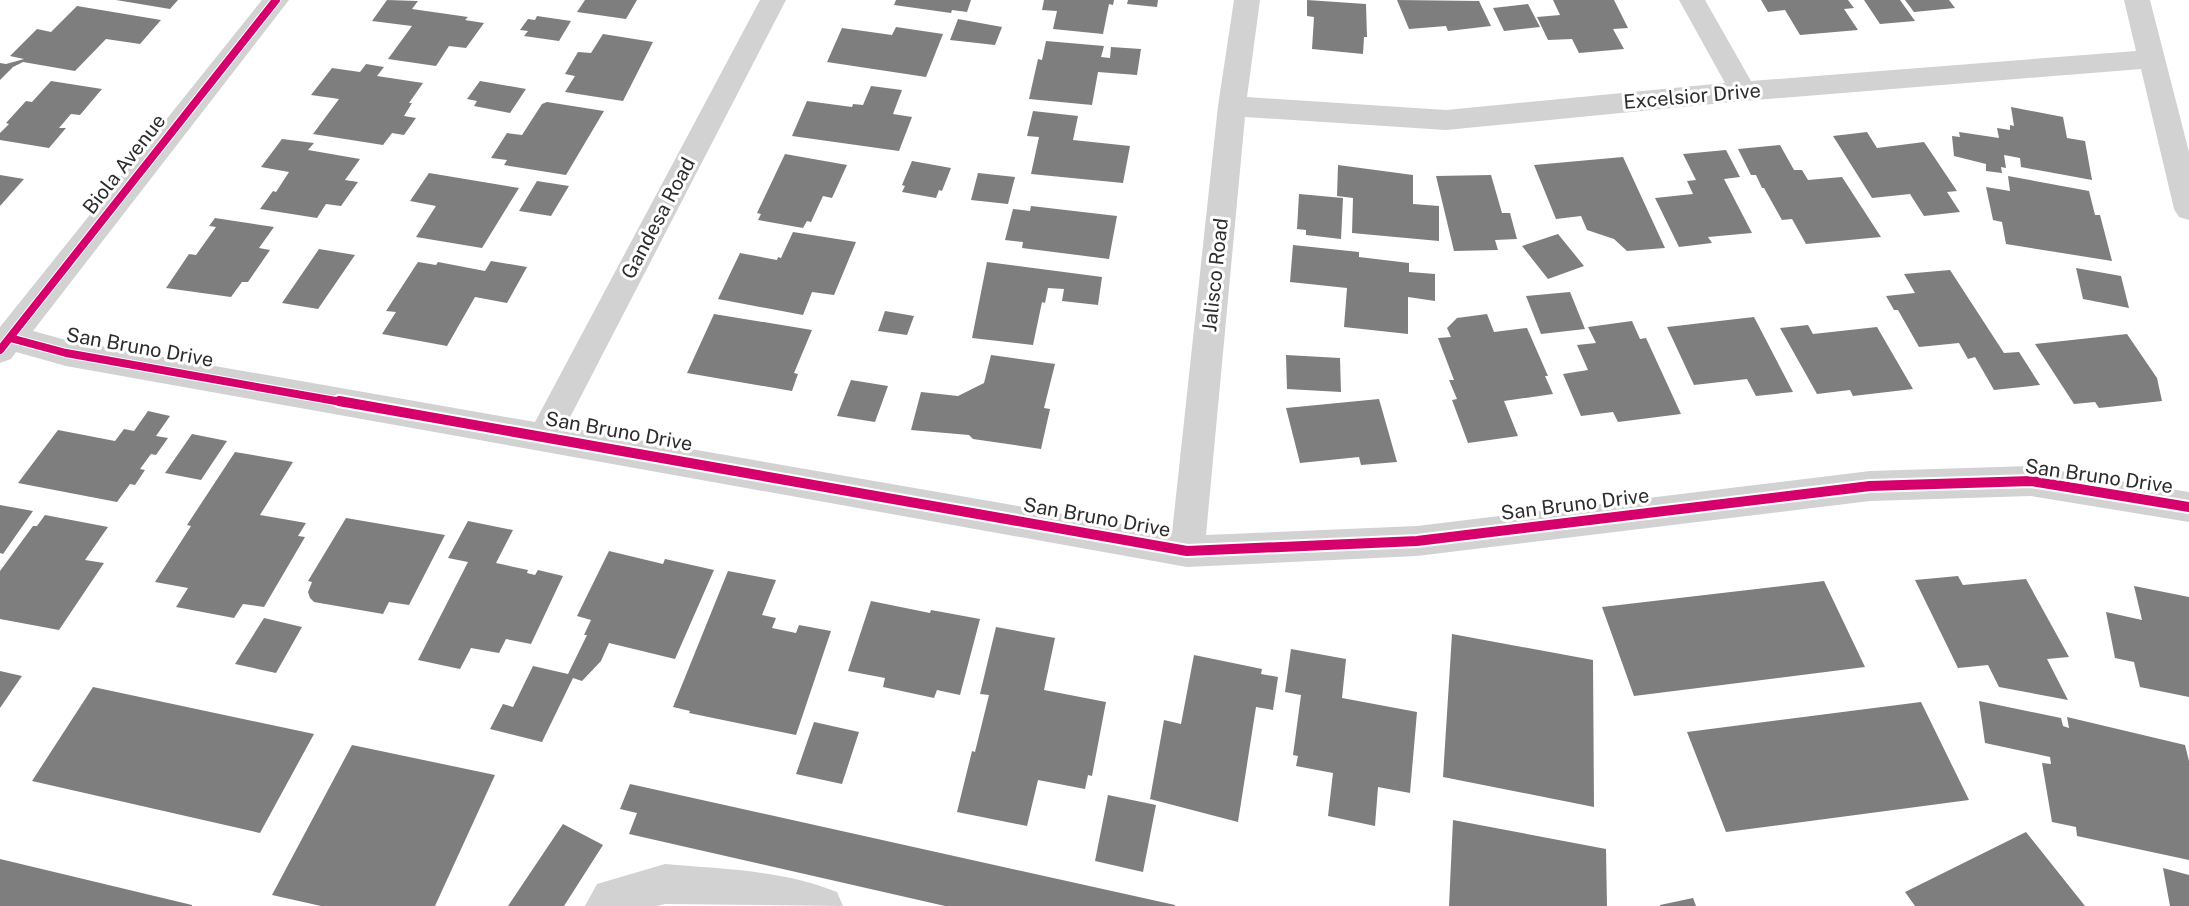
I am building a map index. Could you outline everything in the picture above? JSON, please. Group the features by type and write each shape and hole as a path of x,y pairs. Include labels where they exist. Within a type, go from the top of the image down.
{"street":[{"name":"Biola Avenue","path":"5,344 276,0"},
{"name":"Gandesa Road","path":"544,436 773,0"},
{"name":"Jalisco Road","path":"1186,551 1232,106 1246,0"},
{"path":"1692,0 1743,91"},
{"path":"2137,0 2189,209"},
{"name":"Excelsior Drive","path":"1232,106 1446,120 1743,91 2152,59"},
{"name":"San Bruno Drive","path":"5,344 544,436 1186,551 1417,541 1870,486 2031,481 2189,507"},
{"path":"605,906 611,898 665,884 770,894 823,906"}],"building":[{"path":"116,0 178,0 170,9"},
{"path":"387,0 418,1 412,9 468,17 465,20 484,23 466,48 449,46 436,66 388,59 412,26 372,21"},
{"path":"585,0 637,0 626,19 577,12"},
{"path":"896,0 971,0 967,12 952,10 951,13 894,5"},
{"path":"1044,0 1114,0 1113,5 1109,4 1103,34 1053,29 1057,11 1042,10"},
{"path":"1128,0 1158,0 1157,7 1127,4"},
{"path":"1307,0 1366,4 1367,37 1364,37 1363,54 1312,49 1314,17 1307,16"},
{"path":"1397,0 1479,1 1491,26 1448,31 1446,26 1409,29"},
{"path":"1553,0 1614,0 1628,28 1613,29 1624,49 1579,53 1572,39 1548,40 1537,17 1560,15"},
{"path":"1761,0 1848,0 1854,8 1844,9 1858,30 1800,35 1785,10 1768,12"},
{"path":"1864,0 1900,0 1915,21 1880,24"},
{"path":"1905,0 1949,0 1955,8 1914,12"},
{"path":"1528,4 1540,27 1504,31 1493,8"},
{"path":"77,6 161,20 140,44 106,39 75,71 23,62 13,67 0,80 0,63 6,64 24,59 10,56 37,29 51,32"},
{"path":"537,16 571,21 559,41 524,36 528,31 520,30 528,19 535,20"},
{"path":"958,19 1002,27 995,45 950,40"},
{"path":"896,27 943,34 926,77 827,62 842,28 892,35"},
{"path":"603,34 653,42 623,101 565,92 575,76 565,74 578,52 591,53"},
{"path":"1046,41 1104,46 1101,57 1110,58 1111,47 1141,49 1137,75 1098,72 1092,105 1029,99 1038,59 1042,60"},
{"path":"366,64 384,67 377,76 423,83 409,103 412,103 404,116 416,118 404,135 392,133 383,145 313,134 339,99 311,95 332,68 360,72"},
{"path":"51,81 102,89 80,115 71,114 59,128 66,128 49,148 0,140 0,133 9,124 6,123 26,101 32,102"},
{"path":"480,81 526,89 510,113 474,106 477,101 467,99"},
{"path":"871,86 902,90 893,114 912,117 899,151 792,136 807,101 852,107 853,104 863,105"},
{"path":"547,102 604,111 566,175 504,165 507,160 491,158 507,133 522,135 542,104"},
{"path":"2011,107 2063,117 2067,138 2085,141 2092,180 2021,167 2020,158 2004,155 2006,168 2001,167 2002,173 1986,171 1986,164 1954,156 1952,136 1960,137 1959,132 1999,138 1997,128 2010,130 2010,125 2014,126"},
{"path":"1033,111 1078,116 1073,140 1130,146 1123,183 1031,174 1039,137 1027,136"},
{"path":"1867,132 1877,148 1924,142 1957,191 1947,192 1960,212 1924,216 1910,194 1872,198 1833,136"},
{"path":"282,139 314,143 308,150 360,159 345,180 358,182 341,206 326,204 317,218 260,209 273,191 276,192 289,172 261,167"},
{"path":"1780,145 1794,170 1802,170 1808,180 1842,177 1881,237 1806,244 1792,219 1782,220 1756,175 1751,175 1738,149"},
{"path":"1726,150 1740,177 1724,179 1752,233 1708,237 1712,243 1679,247 1655,198 1693,194 1687,181 1696,180 1683,154"},
{"path":"785,154 847,165 832,198 823,196 811,222 807,221 803,228 758,220 761,214 757,213"},
{"path":"1623,157 1665,248 1627,251 1614,239 1587,230 1581,216 1556,219 1534,165"},
{"path":"912,161 951,168 942,191 939,190 936,198 902,192 905,186 902,185"},
{"path":"1338,165 1413,175 1413,204 1439,206 1439,241 1352,233 1353,198 1337,196"},
{"path":"429,173 519,188 482,248 416,237 436,206 410,201"},
{"path":"978,173 1015,177 1008,204 971,200"},
{"path":"0,175 24,179 0,206"},
{"path":"1491,175 1502,213 1510,213 1517,239 1495,240 1498,250 1454,251 1436,176"},
{"path":"2008,176 2089,191 2095,215 2100,215 2112,261 2006,244 2002,222 1993,220 1986,187 2010,191"},
{"path":"537,181 569,186 551,216 519,211"},
{"path":"1299,194 1343,198 1341,239 1306,235 1306,230 1297,229"},
{"path":"1031,206 1117,216 1109,259 1022,248 1023,242 1005,240 1013,209 1030,211"},
{"path":"215,218 274,227 259,248 270,250 248,282 242,282 231,297 166,288 189,254 196,255 216,227 209,226"},
{"path":"793,232 856,242 834,295 812,292 803,315 718,299 740,253 777,260 778,257 781,258"},
{"path":"1558,234 1584,266 1548,279 1522,246"},
{"path":"1293,245 1359,252 1359,257 1409,263 1409,272 1435,274 1435,301 1408,297 1408,334 1344,327 1347,288 1290,282"},
{"path":"319,249 355,255 318,309 282,303"},
{"path":"491,261 527,267 507,303 475,297 447,346 382,334 396,312 386,311 418,262 436,265 438,262 485,271"},
{"path":"987,262 1102,277 1098,305 1062,301 1064,289 1048,288 1045,303 1042,302 1033,345 972,338"},
{"path":"2076,268 2121,276 2129,308 2083,299"},
{"path":"1950,270 2004,353 2019,352 2040,385 1994,390 1975,357 1968,359 1959,343 1919,347 1898,310 1894,310 1886,296 1915,293 1904,274"},
{"path":"1570,292 1585,329 1541,334 1526,296"},
{"path":"885,311 914,316 907,335 878,331"},
{"path":"714,314 812,330 794,373 798,374 792,391 687,373"},
{"path":"1487,314 1494,332 1527,328 1548,376 1545,376 1553,394 1504,401 1518,436 1468,443 1452,400 1457,399 1449,380 1454,380 1438,338 1451,337 1447,328 1457,318"},
{"path":"1754,317 1793,392 1756,396 1747,379 1694,385 1667,327"},
{"path":"1632,321 1640,339 1646,338 1681,414 1618,422 1613,412 1581,416 1563,374 1588,370 1577,345 1596,343 1588,327"},
{"path":"1808,325 1813,334 1877,327 1913,389 1853,396 1850,390 1817,394 1780,328"},
{"path":"2127,334 2157,378 2162,401 2099,408 2095,402 2074,404 2035,344"},
{"path":"991,355 1055,364 1044,408 1050,409 1041,449 973,439 969,435 911,430 921,392 958,396 984,383"},
{"path":"1286,355 1340,358 1341,392 1287,389"},
{"path":"851,380 888,386 875,422 837,416"},
{"path":"1379,399 1397,462 1361,465 1359,457 1300,463 1286,408"},
{"path":"148,411 170,416 156,436 168,438 156,455 151,454 140,469 145,470 135,485 130,484 117,502 18,483 58,430 115,441 124,429 134,431"},
{"path":"192,434 227,441 201,480 165,473"},
{"path":"235,452 293,462 260,515 306,523 298,536 305,537 264,607 243,604 234,618 176,607 188,588 155,582 191,526 187,525"},
{"path":"0,505 33,511 3,554 0,553"},
{"path":"45,515 108,527 85,560 104,563 59,630 0,619 0,571 33,526 37,526"},
{"path":"346,518 445,535 409,605 389,602 383,614 314,602 310,598 308,592 312,582 308,581"},
{"path":"468,521 513,530 496,563 528,570 527,573 535,575 538,570 563,576 531,644 506,639 499,653 471,648 460,669 418,660 468,562 448,558"},
{"path":"609,551 663,564 665,559 714,570 675,659 609,643 601,661 582,681 573,678 542,742 490,729 503,704 513,707 533,666 568,674 587,635 584,635 591,620 577,616"},
{"path":"728,571 776,580 762,615 776,618 772,628 796,633 799,625 831,631 796,735 689,713 690,711 673,707"},
{"path":"1958,576 1963,585 2026,579 2069,657 2047,659 2068,700 1999,687 1988,665 1958,668 1915,580"},
{"path":"1824,581 1865,667 1634,696 1602,607"},
{"path":"2134,586 2189,597 2189,697 2140,687 2134,662 2115,658 2106,612 2142,620"},
{"path":"871,601 930,613 931,610 980,619 960,695 937,690 934,698 883,687 885,678 848,671"},
{"path":"264,618 302,627 276,673 235,664"},
{"path":"996,627 1055,638 1044,690 1106,702 1092,776 1088,775 1085,789 1038,780 1027,826 957,812 989,695 980,694"},
{"path":"1452,634 1593,660 1594,807 1443,777"},
{"path":"1291,649 1346,659 1342,698 1417,712 1410,793 1378,787 1375,826 1328,816 1333,773 1296,766 1298,756 1293,755 1301,695 1285,692"},
{"path":"1194,655 1262,669 1261,674 1278,677 1273,710 1256,707 1238,822 1150,799 1164,720 1181,724"},
{"path":"0,671 22,676 0,708"},
{"path":"93,687 314,734 260,833 32,781"},
{"path":"1979,701 2061,718 2063,726 2069,728 2067,717 2185,745 2189,761 2189,860 2077,836 2076,827 2052,822 2042,763 2051,764 2050,757 1985,743"},
{"path":"1921,702 1969,800 1726,832 1687,732"},
{"path":"814,722 859,732 842,784 796,774"},
{"path":"352,745 495,775 435,906 321,906 272,895"},
{"path":"630,784 1175,906 945,906 629,834 637,813 620,809"},
{"path":"1108,795 1156,805 1143,872 1095,861"},
{"path":"1453,820 1606,849 1607,906 1449,906"},
{"path":"563,824 603,845 564,906 508,906"},
{"path":"2026,832 2085,906 1915,906 1905,892"},
{"path":"0,859 192,905 192,906 0,906"},
{"path":"2163,868 2189,875 2189,906 2170,906"},
{"path":"1693,898 1696,906 1660,906 1660,905"}],"cycle path":[{"path":"0,350 276,0"},
{"path":"10,338 66,353 1187,551 1417,541 1870,486 2031,481 2189,507"}]}
